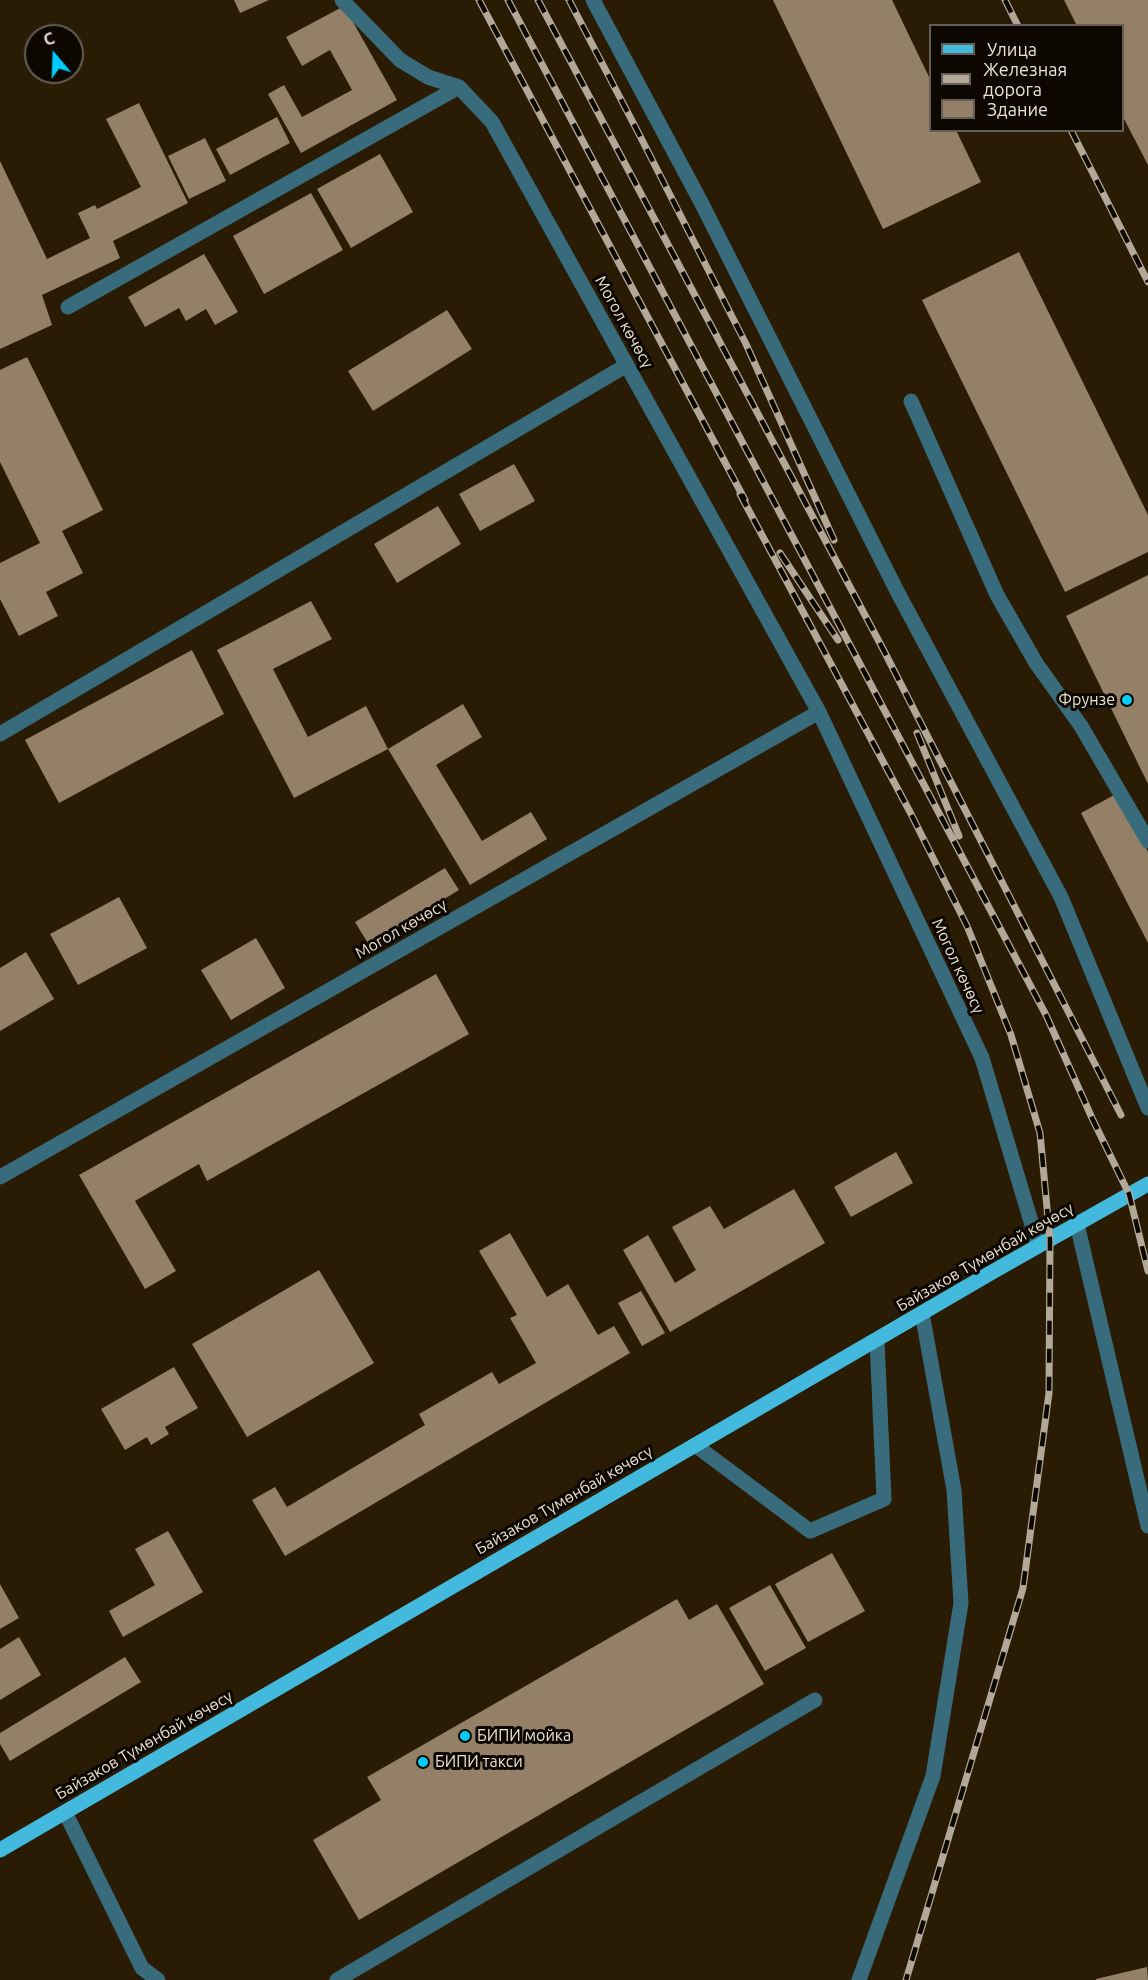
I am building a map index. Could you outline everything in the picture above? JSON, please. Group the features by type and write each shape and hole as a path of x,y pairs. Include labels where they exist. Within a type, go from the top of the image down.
{"main road":[{"name":"Байзаков Түмөнбай көчөсү","path":"0,1850 1038,1245 1148,1184"}],"street":[{"name":"Могол көчөсү","path":"342,0 400,60 428,77 459,87 492,122 819,712 982,1058 1038,1245"},
{"path":"593,0 702,204 898,593 1061,897 1148,1108"},
{"path":"68,307 459,87"},
{"path":"0,734 627,364"},
{"path":"911,400 997,595 1036,663 1081,726 1148,841"},
{"name":"Могол көчөсү","path":"0,1178 819,712"},
{"path":"1077,1224 1148,1526"},
{"path":"859,1980 933,1776 961,1603 954,1490 922,1313"},
{"path":"695,1445 810,1531 884,1498 877,1340"},
{"path":"337,1980 815,1700"},
{"path":"64,1812 142,1968 158,1980"}],"building":[{"path":"234,0 269,0 240,13"},
{"path":"773,0 892,0 929,77 929,132 957,132 981,182 883,229"},
{"path":"1064,0 1148,0 1148,165 1124,119 1124,24 1076,24"},
{"path":"344,6 397,100 301,153 268,94 284,85 302,117 352,90 330,50 302,66 286,37"},
{"path":"139,103 188,203 113,241 120,258 42,295 52,325 0,349 0,161 47,259 90,238 78,213 95,205 97,209 141,187 106,119"},
{"path":"277,117 290,143 230,175 216,149"},
{"path":"205,138 226,181 189,199 168,156"},
{"path":"380,154 413,212 351,248 317,189"},
{"path":"311,193 343,250 264,294 233,236"},
{"path":"1019,252 1148,515 1148,552 1065,592 922,300"},
{"path":"204,254 238,312 215,325 206,309 186,321 179,308 145,327 128,297"},
{"path":"447,310 472,349 373,411 348,371"},
{"path":"27,357 103,510 62,531 83,573 46,592 58,616 19,636 0,599 0,563 40,543 0,462 0,370"},
{"path":"514,464 535,501 480,531 459,494"},
{"path":"438,506 461,544 397,583 374,544"},
{"name":"Фрунзе","path":"1148,575 1148,784 1066,616"},
{"path":"311,601 332,639 273,669 308,737 366,706 388,749 294,798 217,650"},
{"path":"192,650 224,714 59,803 25,740"},
{"path":"463,704 482,737 436,765 482,841 531,812 547,839 470,885 388,749"},
{"path":"1116,794 1148,852 1148,943 1081,813"},
{"path":"445,868 459,890 369,945 355,922"},
{"path":"119,897 147,948 78,985 50,934"},
{"path":"256,938 285,988 231,1020 201,970"},
{"path":"26,952 54,999 0,1031 0,968"},
{"path":"436,974 469,1034 207,1181 199,1164 135,1201 176,1271 145,1289 79,1175"},
{"path":"896,1152 913,1183 851,1217 834,1187"},
{"path":"794,1189 825,1243 670,1332 623,1250 648,1235 675,1283 696,1270 672,1227 710,1206 724,1229"},
{"path":"510,1233 547,1297 568,1284 598,1335 614,1326 630,1353 285,1556 252,1500 275,1487 287,1507 425,1425 419,1414 492,1372 499,1384 536,1363 510,1318 517,1315 479,1251"},
{"path":"319,1270 374,1363 247,1437 192,1344"},
{"path":"641,1291 665,1333 642,1346 618,1303"},
{"path":"174,1367 198,1408 165,1427 169,1434 151,1445 147,1437 125,1450 101,1409"},
{"path":"168,1531 203,1592 123,1637 109,1611 155,1585 135,1549"},
{"path":"832,1553 865,1611 808,1642 775,1584"},
{"path":"0,1584 19,1618 0,1629"},
{"path":"770,1585 806,1648 765,1671 729,1608"},
{"path":"677,1599 689,1620 717,1604 764,1684 359,1920 313,1840 381,1800 367,1777"},
{"path":"19,1637 41,1675 0,1700 0,1649"},
{"path":"125,1657 141,1682 10,1761 0,1744 0,1733"},
{"path":"1147,1967 1148,1980 1096,1980 1096,1979"}],"railway":[{"path":"479,0 745,500"},
{"path":"508,0 1046,1015 1129,1194 1148,1271"},
{"path":"538,0 883,649 1121,1115"},
{"path":"569,0 746,344 834,540"},
{"path":"1005,0 1017,24"},
{"path":"1072,132 1148,282"},
{"path":"740,494 910,812 967,926 1011,1035 1040,1133 1050,1240 1049,1393 1023,1588 906,1980"},
{"path":"780,553 838,640"},
{"path":"917,733 959,836"}],"place":[{"name":"Фрунзе","path":"1127,700"},
{"name":"БИПИ мойка","path":"465,1736"},
{"name":"БИПИ такси","path":"423,1762"}]}
